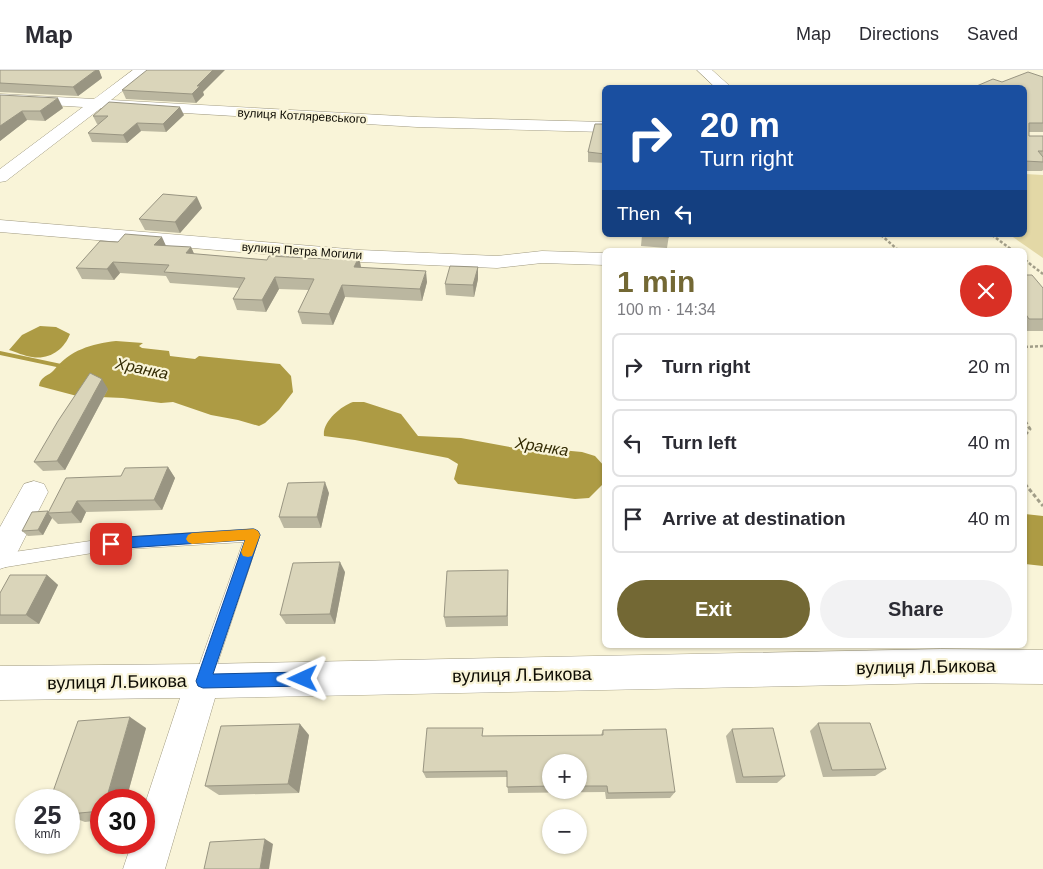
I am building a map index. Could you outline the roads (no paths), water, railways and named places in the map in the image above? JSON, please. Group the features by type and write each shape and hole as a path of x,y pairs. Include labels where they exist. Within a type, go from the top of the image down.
{"street":[{"path":"0,177 142,70"},
{"path":"704,70 722,85"},
{"name":"вулиця Котляревського","path":"0,98 417,122 602,127"},
{"name":"вулиця Петра Могили","path":"0,226 360,256 497,262 542,257 602,259"},
{"path":"0,556 34,492"},
{"name":"вулиця Л.Бикова","path":"0,683 203,681 941,666 1043,667"},
{"path":"144,869 203,681"}],"lane":[{"path":"0,561 111,544 254,535 203,681"}],"water":[{"path":"40,326 56,327 70,334 60,349 44,357 38,358 9,350 22,335"},
{"path":"116,341 143,343 139,346 169,351 170,356 195,359 199,356 280,364 291,376 293,392 279,410 259,426 211,415 173,402 161,403 123,398 77,396 39,386 43,378 67,357 90,346"},
{"path":"353,402 364,402 401,414 418,436 461,438 526,450 550,449 582,452 595,456 602,464 602,485 589,498 575,499 458,484 454,479 458,464 448,458 324,436 329,420 343,407"},
{"path":"1027,514 1043,516 1043,566 1027,564"}],"waterway":[{"name":"Хранка","path":"0,353 66,367"}]}
